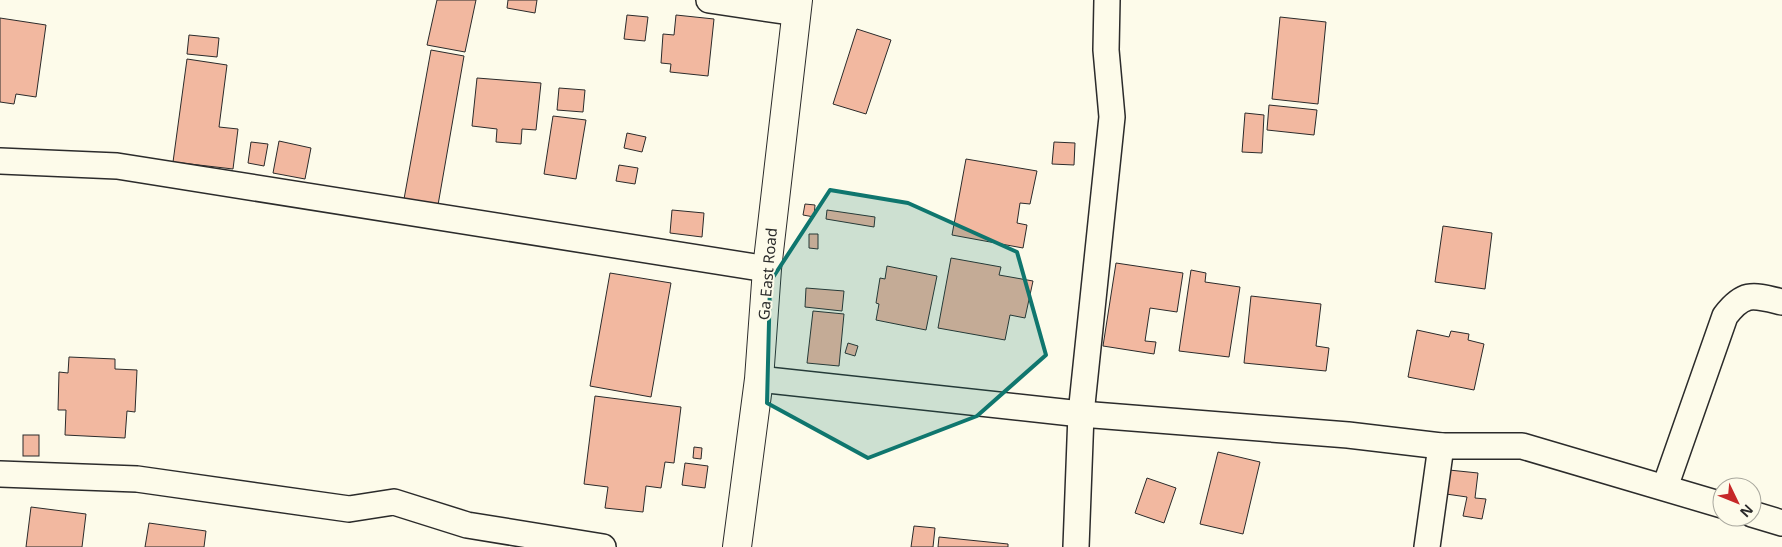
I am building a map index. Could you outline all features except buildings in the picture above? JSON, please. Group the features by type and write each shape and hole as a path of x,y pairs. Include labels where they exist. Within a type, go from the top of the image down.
{"street":[{"path":"709,0 798,6"},
{"path":"1076,547 1081,414 1112,117 1106,50 1107,0"},
{"name":"Ga East Road","path":"738,547 759,379 767,269 798,6"},
{"path":"0,161 117,166 767,269"},
{"path":"1664,488 1725,316 1736,301 1750,296 1782,302"},
{"path":"759,379 1081,414 1348,435 1441,446 1522,446 1712,502"},
{"path":"1427,547 1441,446"},
{"path":"0,474 137,478 349,509 394,502 468,525 603,547"},
{"path":"1762,517 1782,523"}],"highlighted area":[{"path":"830,190 908,203 1017,252 1046,355 977,416 868,458 767,403 770,282"}]}
